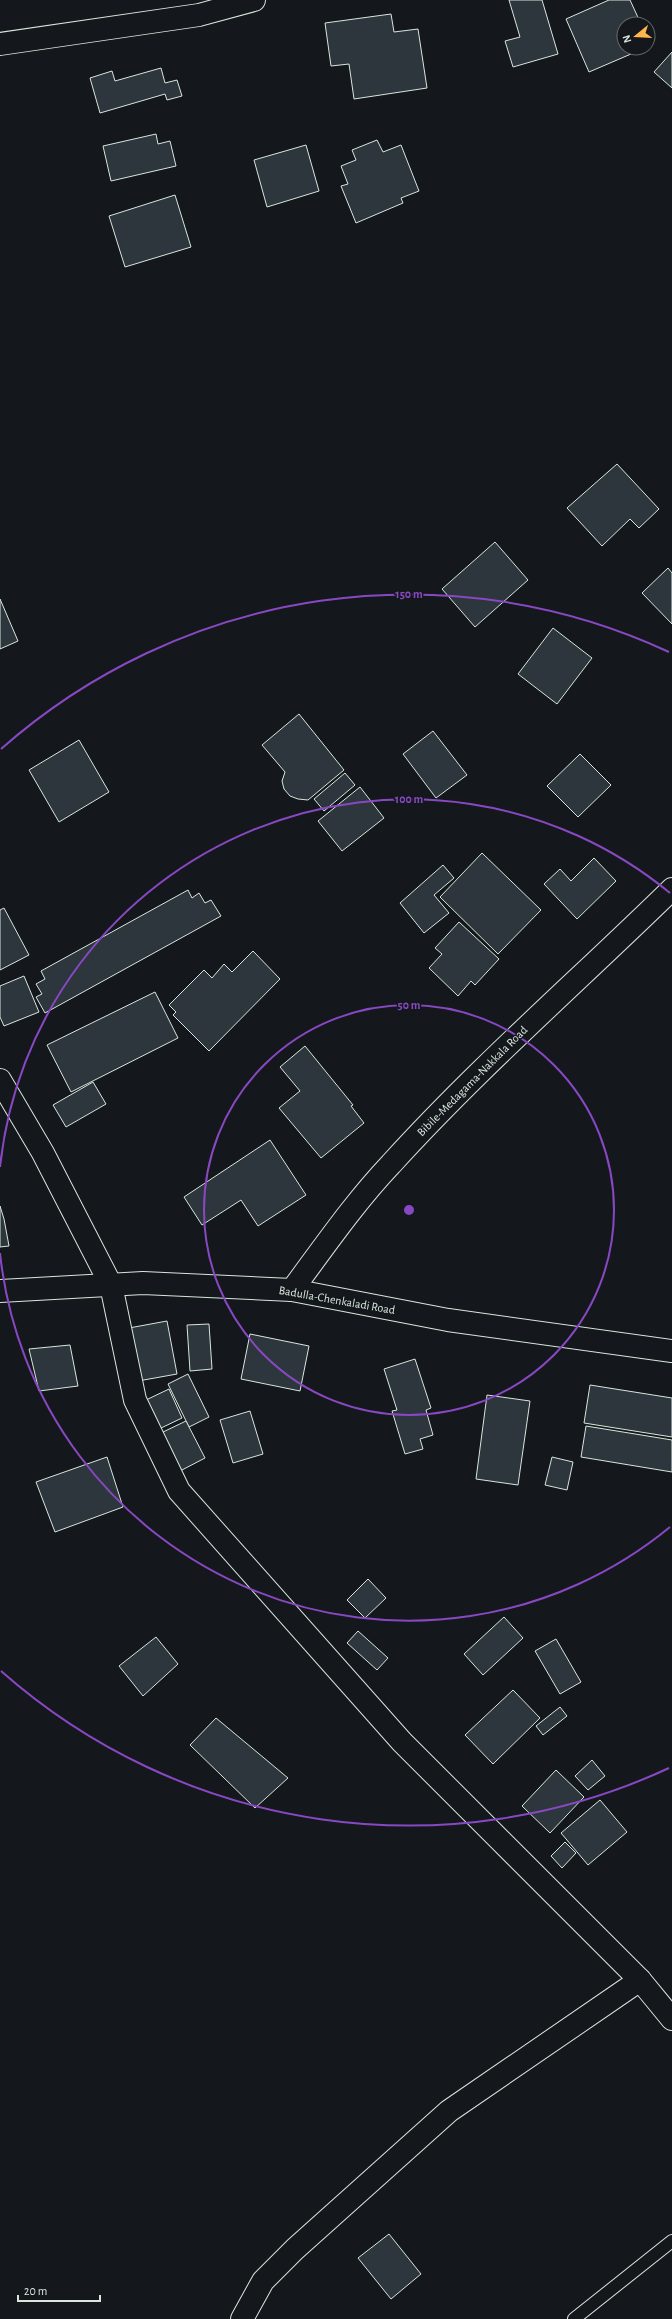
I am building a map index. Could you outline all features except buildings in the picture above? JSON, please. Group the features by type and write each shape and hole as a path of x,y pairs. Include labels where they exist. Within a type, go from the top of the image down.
{"main road":[{"path":"0,44 199,15 254,0"},
{"name":"Bibile-Medagama-Nakkala Road","path":"292,1290 355,1204 390,1164 488,1062 672,889"},
{"path":"0,1080 43,1153 111,1284 134,1400 179,1491 402,1742 640,1980 672,2019"},
{"name":"Badulla-Chenkaladi Road","path":"0,1290 111,1284 191,1284 292,1290 448,1320 672,1351"},
{"path":"242,2319 263,2281 295,2249 449,2112 640,1980"}],"lane":[{"path":"574,2319 672,2241"}]}
